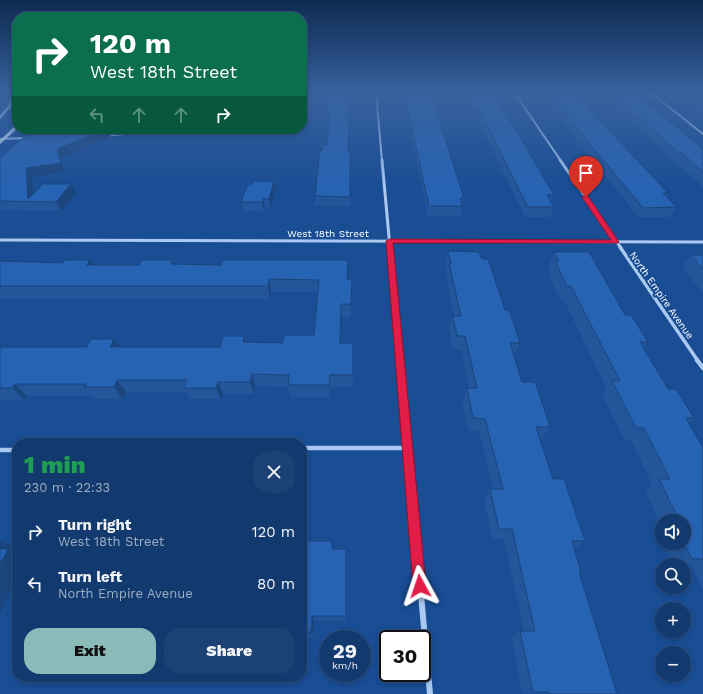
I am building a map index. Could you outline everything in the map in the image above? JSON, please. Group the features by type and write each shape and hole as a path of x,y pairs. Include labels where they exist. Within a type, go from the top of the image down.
{"main road":[{"path":"0,143 12,131"}],"street":[{"path":"379,124 430,694"},
{"name":"North Empire Avenue","path":"536,124 703,368"},
{"path":"691,124 703,134"},
{"path":"104,136 123,134"},
{"path":"3,139 29,138"},
{"name":"West 18th Street","path":"0,240 703,242"},
{"path":"307,448 407,448"},
{"path":"0,450 12,450"}],"building":[{"path":"329,124 348,124 350,197 315,196 320,151 322,151 323,145 327,145"},
{"path":"411,124 440,124 464,198 460,198 462,206 429,206"},
{"path":"486,124 512,124 554,195 547,195 554,207 528,207"},
{"path":"574,124 603,124 668,193 663,193 676,207 643,208"},
{"path":"647,124 673,124 703,149 703,172 682,153 679,153"},
{"path":"28,134 94,134 57,149 61,163 26,168 28,199 43,184 71,184 56,202 0,201 0,158"},
{"path":"254,181 274,181 269,199 263,199 262,202 241,202 248,184 252,184"},
{"path":"448,251 479,252 482,259 488,259 505,310 509,310 520,343 510,343 522,382 535,382 550,427 536,427 553,479 564,479 585,541 572,541 581,572 579,572 617,694 549,694 549,692 533,692 520,631 535,631 512,529 499,529 490,489 503,489 485,419 473,418 467,388 477,388 465,336 457,336 453,316 461,316 449,264 451,264"},
{"path":"554,252 589,252 625,315 631,315 648,342 640,342 668,389 676,389 694,418 686,418 703,448 703,559 692,559 688,550 691,550 691,514 676,514 659,479 670,479 644,428 636,428 612,381 620,381 571,286 567,286 555,261 559,261"},
{"path":"691,255 703,255 703,269"},
{"path":"65,260 90,260 87,265 139,265 142,260 173,260 171,264 221,265 223,260 348,260 347,279 352,279 351,304 341,304 340,343 353,343 353,375 330,375 329,385 288,385 289,375 252,374 250,382 218,382 216,388 184,388 187,380 117,380 114,387 85,387 86,384 15,384 12,388 0,388 0,347 87,347 91,339 114,339 110,347 220,347 223,336 244,336 243,342 283,343 284,335 314,335 319,280 269,279 268,286 0,286 0,261 63,263"},
{"path":"307,541 332,541 332,549 346,549 346,616 312,616 311,632 307,632"},
{"path":"0,549 8,549 0,564"}],"route":[{"path":"420,586 390,241 616,242 586,197"}]}
